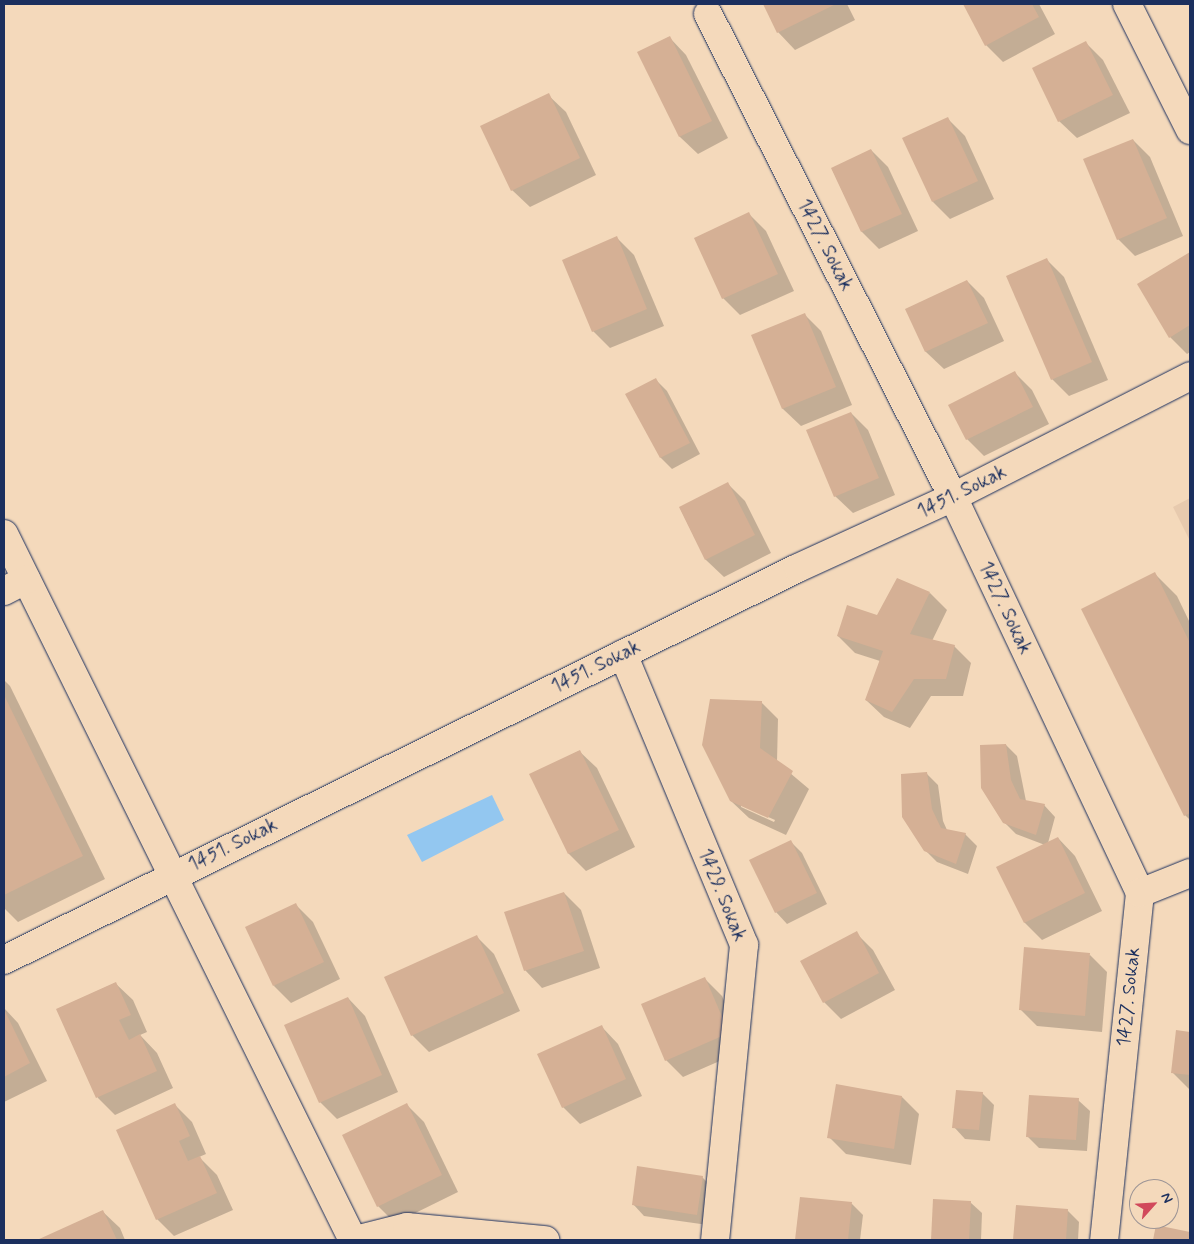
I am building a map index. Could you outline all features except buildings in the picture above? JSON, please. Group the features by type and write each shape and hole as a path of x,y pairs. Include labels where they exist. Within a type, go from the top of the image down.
{"street":[{"path":"1128,4 1190,130"},
{"name":"1427. Sokak","path":"708,14 953,497 1140,893 1104,1240"},
{"name":"1451. Sokak","path":"4,960 172,875 623,654 953,497 1190,376"},
{"path":"4,534 15,585 172,875 354,1240 407,1227 545,1240"},
{"name":"1429. Sokak","path":"623,654 744,946 715,1240"},
{"path":"1140,893 1190,873"}],"shaded area":[{"path":"1190,498 1190,541 1173,507"}],"water":[{"path":"492,795 504,820 422,862 407,835"}]}
